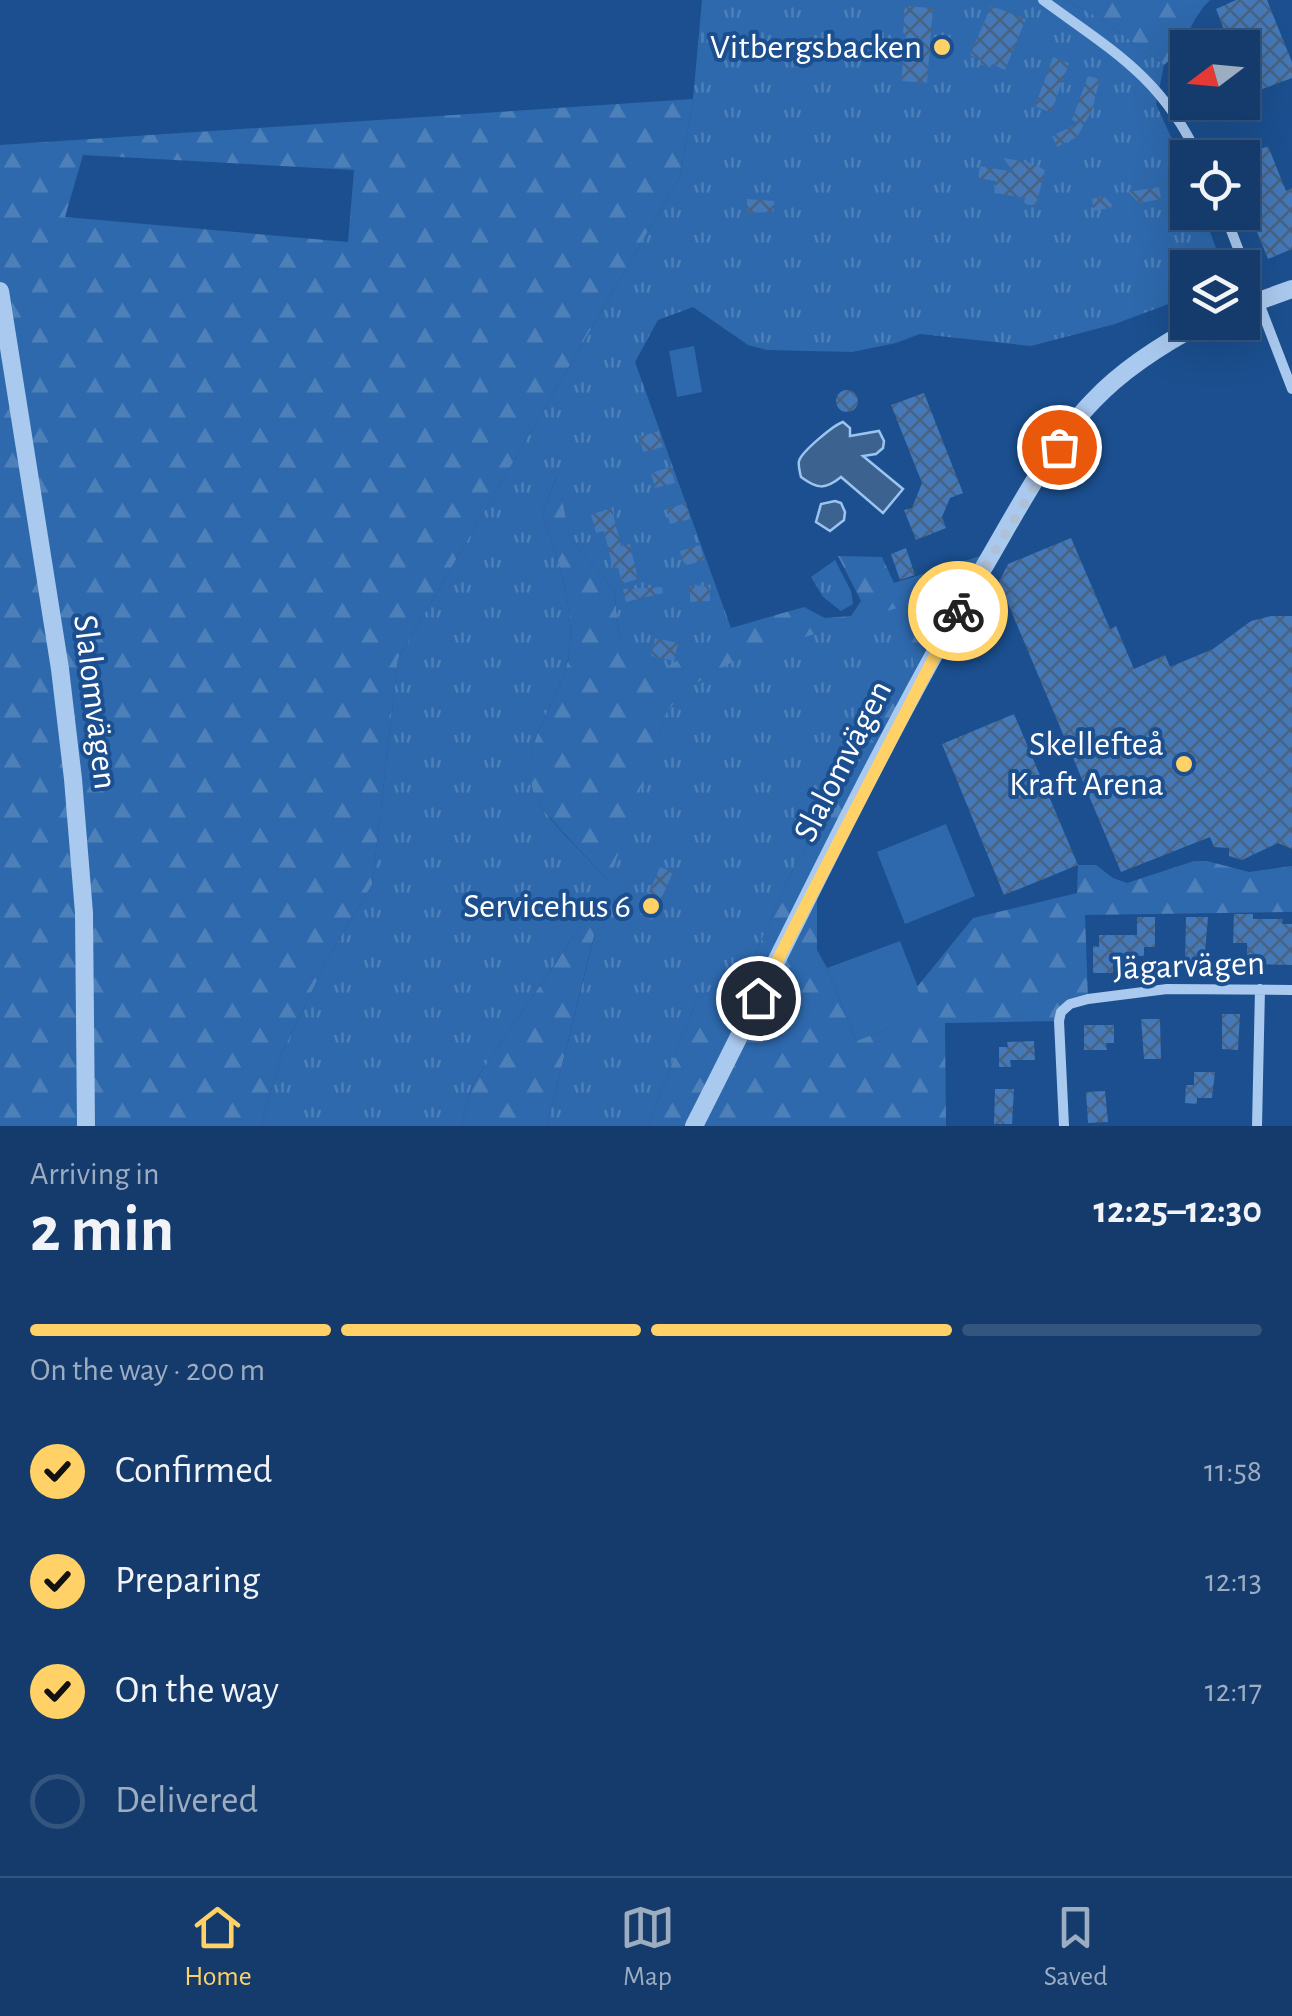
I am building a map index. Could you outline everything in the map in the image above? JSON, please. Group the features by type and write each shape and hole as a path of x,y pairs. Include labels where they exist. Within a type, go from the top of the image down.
{"street":[{"path":"1043,0 1126,60 1165,97 1191,140"},
{"path":"1260,300 1292,288"},
{"name":"Slalomvägen","path":"0,291 60,669 73,779 84,897 86,1126"},
{"path":"1260,323 1292,389"},
{"name":"Slalomvägen","path":"694,1126 940,644 1018,510 1090,403 1116,378 1171,340"},
{"name":"Jägarvägen","path":"1064,1126 1061,1012 1070,1004 1088,998 1168,989 1292,990"},
{"path":"1257,1126 1260,989"}],"green space":[{"path":"702,0 1066,0 1101,19 1164,65 1156,104 1172,140 1170,230 1209,230 1217,250 1170,250 1170,303 1115,324 1031,346 920,334 852,352 767,350 748,345 693,307 658,320 635,362 731,628 650,677 620,640 614,590 570,538 557,476 542,513 564,583 570,637 565,672 531,757 534,794 546,813 609,881 667,711 689,687 741,657 903,606 914,666 795,865 752,961 696,1001 648,1126 547,1126 595,933 586,918 473,1084 461,1126 261,1126 282,1053 329,956 372,885 398,659 680,177 693,99"},
{"path":"1066,0 1210,0 1189,30 1170,30 1170,60 1164,65 1101,19"},
{"path":"693,99 680,177 398,659 372,885 329,956 282,1053 261,1126 0,1126 0,145","holes":["83,155 354,170 348,242 65,217"]},
{"path":"694,346 702,392 677,397 669,351"},
{"path":"558,474 570,538 614,590 620,640 674,661 731,628 804,607 825,618 851,616 861,601 838,556 882,557 894,583 993,552 817,881 817,950 856,1041 927,1013 917,987 973,918 1077,893 1078,865 1096,865 1127,883 1194,861 1249,872 1292,866 1292,912 1085,915 1088,999 1070,1004 1059,1021 945,1023 946,1126 648,1126 696,1001 752,961 795,865 837,800 667,711 610,882 546,813 534,795 531,758 564,672 570,637 564,583 542,513"},
{"path":"835,560 851,591 853,604 841,611 823,597 811,577"},
{"path":"946,824 975,896 905,924 877,852"},
{"path":"586,918 595,932 547,1126 461,1126 473,1084"},
{"path":"900,941 928,1013 856,1041 827,968"}],"shaded area":[{"path":"843,422 850,428 850,436 879,431 884,441 876,454 863,456 903,489 883,513 841,477 821,486 801,477 801,457"},
{"path":"841,503 844,520 830,531 816,522 821,504"}],"building":[{"path":"1236,0 1267,0 1292,62 1292,78 1260,90 1260,30 1224,30 1216,9"},
{"path":"905,6 933,8 927,83 901,81"},
{"path":"991,6 1026,19 1005,70 979,64 981,60 970,55"},
{"path":"1053,57 1069,63 1051,113 1035,106"},
{"path":"1088,76 1100,79 1092,110 1077,137 1057,147 1052,136 1079,123 1072,120"},
{"path":"1268,146 1286,191 1292,188 1292,249 1268,259 1256,230 1260,230 1260,149"},
{"path":"1003,158 1028,162 1045,170 1036,206 1024,204 1025,198 994,193 996,181 978,178 980,166 1014,172"},
{"path":"1159,187 1161,199 1139,203 1128,192"},
{"path":"1104,196 1114,207 1094,211 1092,199"},
{"path":"747,199 774,201 774,212 747,213"},
{"path":"847,390 855,393 855,409 847,412 839,409 836,401 839,393"},
{"path":"924,393 963,493 950,498 942,517 946,528 916,540 904,510 912,508 922,483 891,405"},
{"path":"659,431 663,447 643,452 639,437"},
{"path":"671,467 675,483 655,488 651,473"},
{"path":"686,503 690,519 670,524 666,509"},
{"path":"612,509 621,546 630,544 638,579 622,584 618,567 613,568 604,531 596,533 591,514"},
{"name":"Skellefteå Kraft Arena","path":"1071,538 1110,629 1116,626 1134,669 1165,655 1170,667 1213,649 1251,621 1292,616 1292,849 1278,843 1242,860 1229,856 1229,848 1214,847 1210,837 1121,872 999,582 1008,564"},
{"path":"700,545 704,560 684,566 680,551"},
{"path":"906,548 915,575 900,580 891,554"},
{"path":"709,585 710,601 690,602 690,586"},
{"path":"662,587 663,593 626,602 623,589"},
{"path":"655,638 678,643 674,661 651,656"},
{"path":"1014,714 1078,865 1004,895 942,744"},
{"path":"660,867 673,872 652,920 640,914"},
{"path":"1234,914 1253,914 1253,919 1283,919 1282,924 1292,924 1292,965 1247,964 1247,943 1233,943"},
{"path":"1137,917 1155,917 1155,947 1144,947 1144,956 1113,955 1113,973 1093,973 1093,946 1099,947 1099,935 1137,935"},
{"path":"1186,917 1208,917 1204,964 1185,963"},
{"path":"1222,1014 1240,1014 1238,1050 1222,1049"},
{"path":"1141,1019 1160,1019 1161,1059 1144,1059"},
{"path":"1084,1025 1114,1025 1114,1043 1106,1043 1107,1050 1084,1050"},
{"path":"1034,1041 1035,1060 1010,1060 1011,1067 999,1067 999,1047 1008,1047 1007,1042"},
{"path":"1194,1072 1215,1072 1212,1098 1197,1098 1197,1104 1185,1103 1186,1085 1194,1085"},
{"path":"995,1089 1014,1089 1012,1124 994,1124"},
{"path":"1105,1091 1108,1122 1088,1123 1086,1092"}],"way so far":[{"path":"958,611 1059,447"}],"place":[{"name":"Vitbergsbacken","path":"942,47"},
{"name":"Skellefteå Kraft Arena","path":"1184,764"},
{"name":"Servicehus 6","path":"651,906"}],"route":[{"path":"758,998 958,611"}]}
